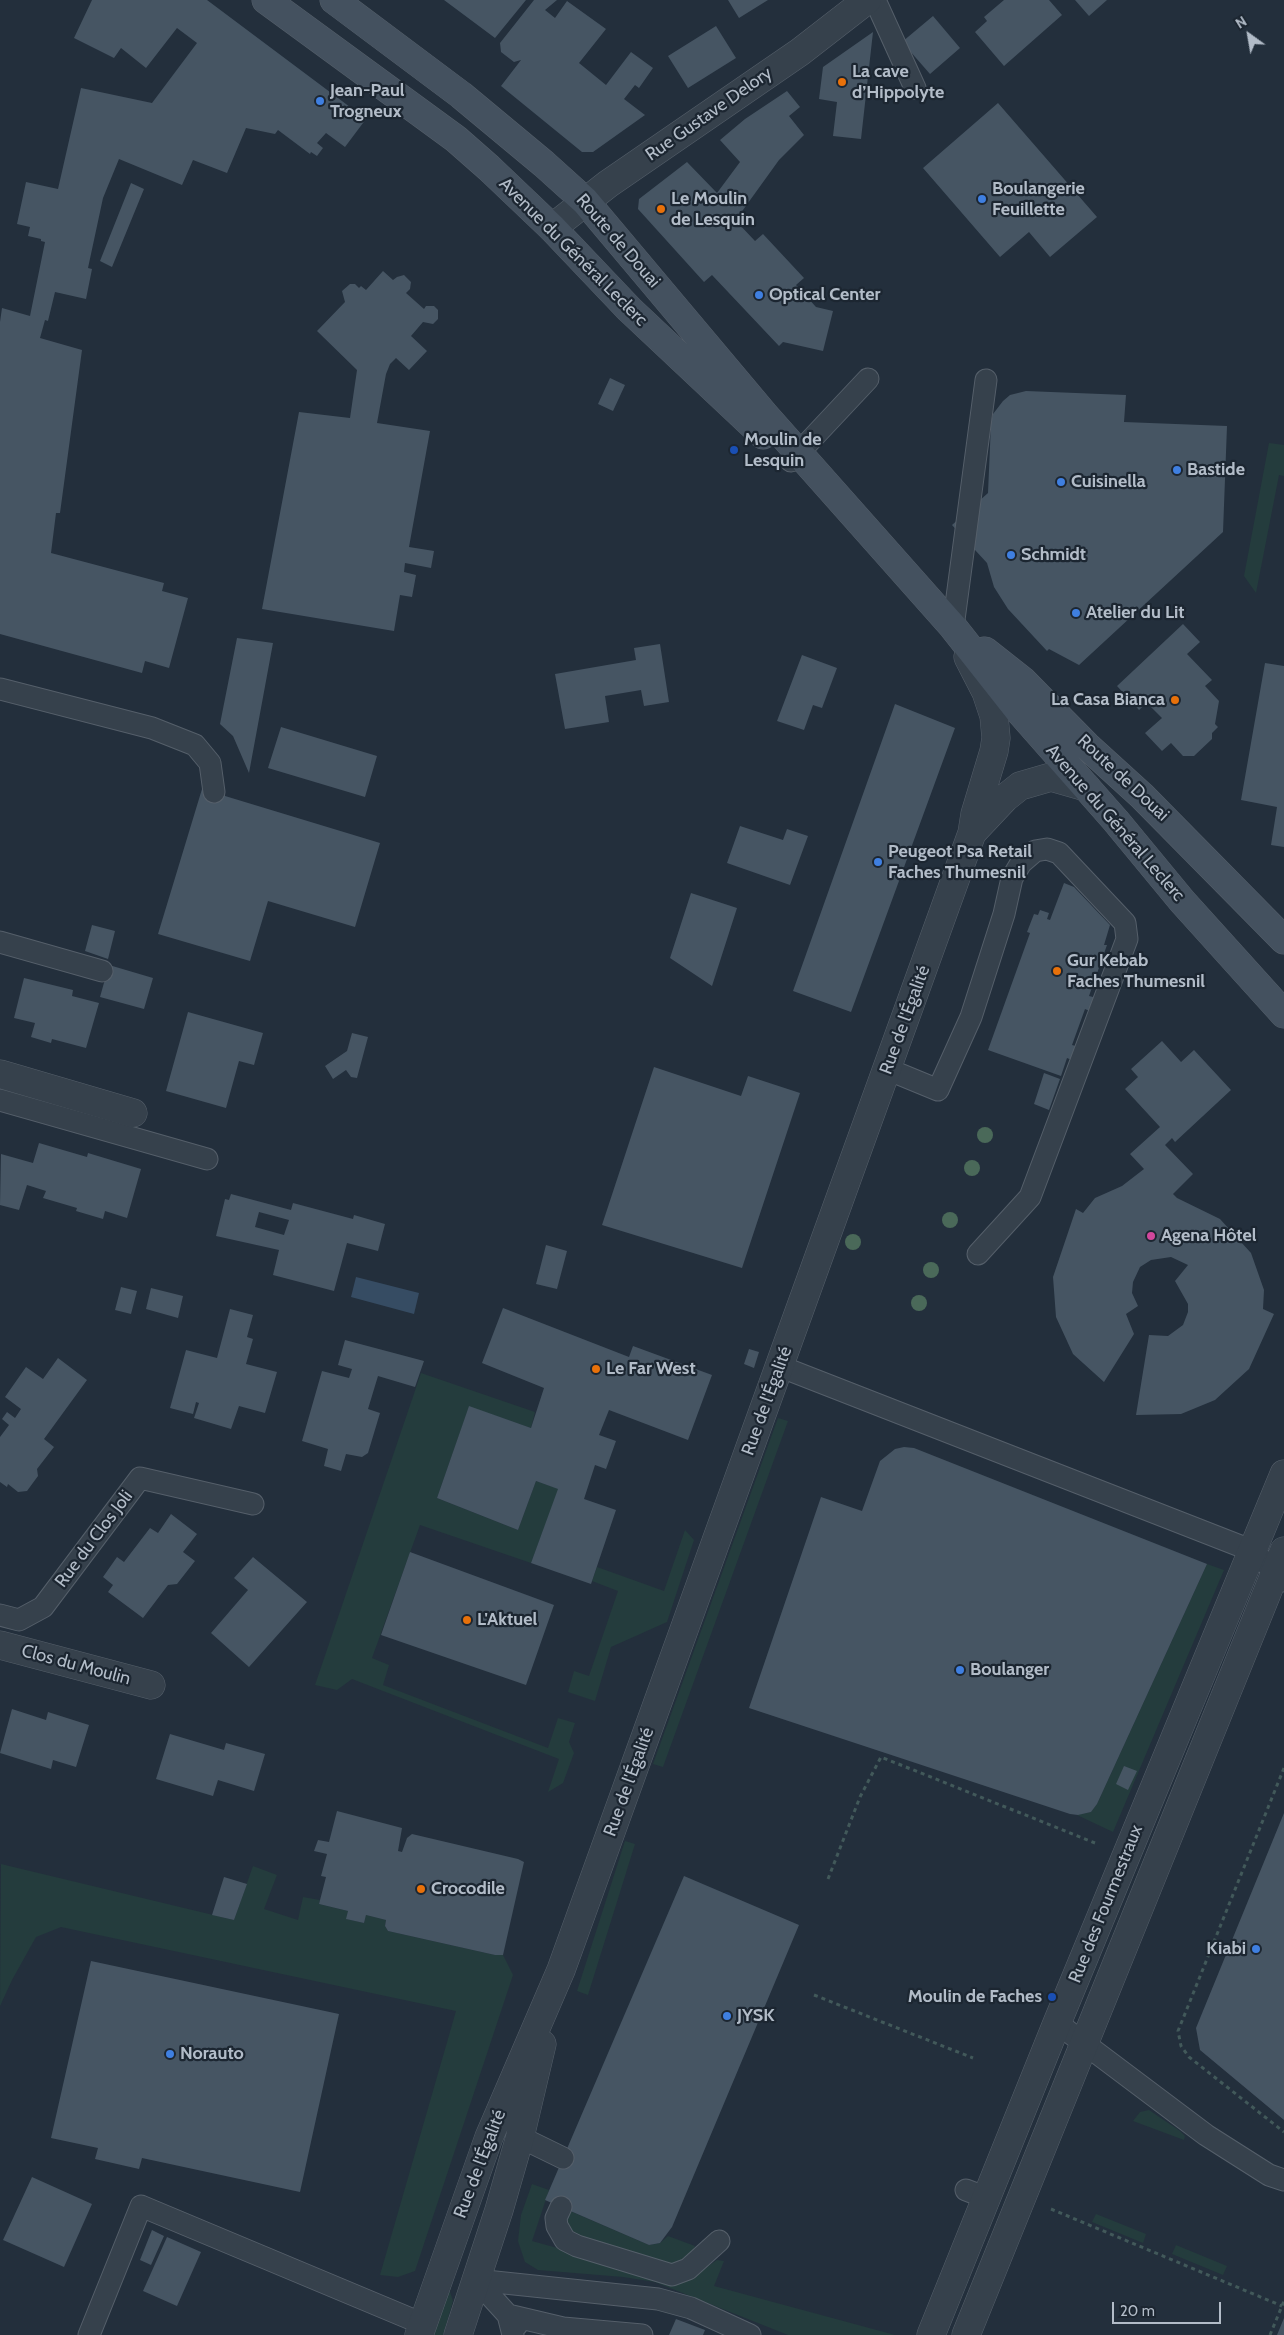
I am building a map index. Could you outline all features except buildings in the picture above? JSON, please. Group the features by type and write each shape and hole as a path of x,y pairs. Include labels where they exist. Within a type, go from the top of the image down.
{"main road":[{"name":"Avenue du Général Leclerc","path":"266,0 456,140 489,168 552,228 647,327 795,458 861,525 953,627 1020,712 1182,901 1284,1014"},
{"name":"Route de Douai","path":"334,0 468,101 585,201 795,458"},
{"name":"Route de Douai","path":"953,627 1023,681 1087,746 1186,838 1284,940"}],"street":[{"name":"Rue Gustave Delory","path":"552,228 585,201 800,52 867,0"},
{"name":"Rue de l'Égalité","path":"421,2329 489,2137 561,1970 972,833 974,814 994,751 994,716 986,692 953,627"},
{"name":"Rue de l'Égalité","path":"972,833 1005,798 1020,786 1051,777 1086,787"},
{"path":"0,1074 133,1113"},
{"name":"Rue des Fourmestraux","path":"931,2335 976,2194 1057,2023 1284,1474"},
{"name":"Rue des Fourmestraux","path":"966,2335 1281,1568"},
{"name":"Clos du Moulin","path":"0,1645 151,1684"},
{"name":"Rue de l'Égalité","path":"458,2335 520,2137 561,1970"}],"lane":[{"path":"875,0 915,88"},
{"path":"795,458 868,379"},
{"path":"953,627 986,380"},
{"path":"0,689 152,728 195,745 210,763 214,792"},
{"path":"887,1069 938,1090 970,1017 1004,914 1012,878 1021,863 1035,851 1047,849 1059,852 1125,923 1127,940 1030,1197 978,1254"},
{"path":"0,942 102,970"},
{"path":"0,1100 206,1159"},
{"path":"779,1366 1253,1551 1281,1568"},
{"name":"Rue du Clos Joli","path":"0,1615 19,1620 43,1607 140,1478 253,1504"},
{"path":"1057,2023 1206,2134 1269,2175 1284,2180"},
{"path":"520,2137 563,2158"},
{"path":"89,2335 141,2206 421,2329"},
{"path":"561,2207 556,2218 556,2226 565,2240 578,2246 672,2275 688,2269 719,2241"},
{"path":"476,2280 511,2325 526,2335"},
{"path":"476,2280 658,2299 691,2308 750,2335"},
{"path":"511,2325 572,2333 642,2335"}],"path":[{"path":"828,1879 860,1797 881,1757 1126,1855"},
{"path":"1284,1768 1178,2031 1181,2046 1189,2056 1284,2132"},
{"path":"814,1995 972,2058"},
{"path":"1023,2197 1282,2306"},
{"path":"1270,2335 1284,2301"}],"green space":[{"path":"1269,443 1284,445 1284,476 1279,475 1256,593 1244,576"},
{"path":"421,1373 535,1412 531,1428 469,1407 437,1498 518,1530 536,1481 559,1489 531,1563 420,1525 372,1658 389,1665 383,1685 548,1748 558,1718 575,1723 569,1742 574,1753 563,1783 548,1792 559,1759 352,1679 337,1690 315,1685"},
{"path":"778,1418 788,1421 663,1767 653,1764"},
{"path":"685,1530 694,1540 667,1622 611,1647 595,1701 568,1692 574,1671 589,1676 618,1591 592,1581 597,1567 664,1591"},
{"path":"1207,1564 1224,1570 1113,1832 1077,1815 1091,1812 1097,1804"},
{"path":"625,1841 635,1844 588,1995 577,1991"},
{"path":"1,1864 234,1920 253,1866 277,1875 264,1909 298,1920 303,1897 320,1900 319,1904 348,1911 347,1919 364,1923 366,1915 386,1920 385,1926 388,1931 495,1955 503,1955 513,1975 415,2271 398,2277 380,2275 456,2011 61,1927 36,1937 0,2006"},
{"path":"1149,2110 1180,2131 1185,2136 1184,2140 1133,2121 1140,2112"},
{"path":"532,2184 549,2190 532,2241 680,2282 697,2274 717,2260 724,2261 714,2286 895,2335 788,2335 655,2282 623,2277 538,2270 525,2262 518,2241 521,2215"},
{"path":"570,2211 649,2245 660,2243 668,2236 695,2246 691,2258 670,2267 573,2236 566,2227"},
{"path":"1096,2214 1146,2234 1143,2243 1092,2222"},
{"path":"1176,2245 1227,2266 1223,2275 1172,2254"},
{"path":"449,2289 453,2301 443,2335 427,2335"}],"water":[{"path":"356,1277 419,1293 414,1314 351,1297"}],"place":[{"name":"La cave d’Hippolyte","path":"842,82"},
{"name":"Jean-Paul Trogneux","path":"320,101"},
{"name":"Boulangerie Feuillette","path":"982,199"},
{"name":"Le Moulin de Lesquin","path":"661,209"},
{"name":"Optical Center","path":"759,295"},
{"name":"Moulin de Lesquin","path":"734,450"},
{"name":"Bastide","path":"1177,470"},
{"name":"Cuisinella","path":"1061,482"},
{"name":"Schmidt","path":"1011,555"},
{"name":"Atelier du Lit","path":"1076,613"},
{"name":"La Casa Bianca","path":"1175,700"},
{"name":"Peugeot Psa Retail Faches Thumesnil","path":"878,862"},
{"name":"Gur Kebab Faches Thumesnil","path":"1057,971"},
{"name":"Agena Hôtel","path":"1151,1236"},
{"name":"Le Far West","path":"596,1369"},
{"name":"L'Aktuel","path":"467,1620"},
{"name":"Boulanger","path":"960,1670"},
{"name":"Crocodile","path":"421,1889"},
{"name":"Kiabi","path":"1256,1949"},
{"name":"Moulin de Faches","path":"1052,1997"},
{"name":"JYSK","path":"727,2016"},
{"name":"Norauto","path":"170,2054"}]}
